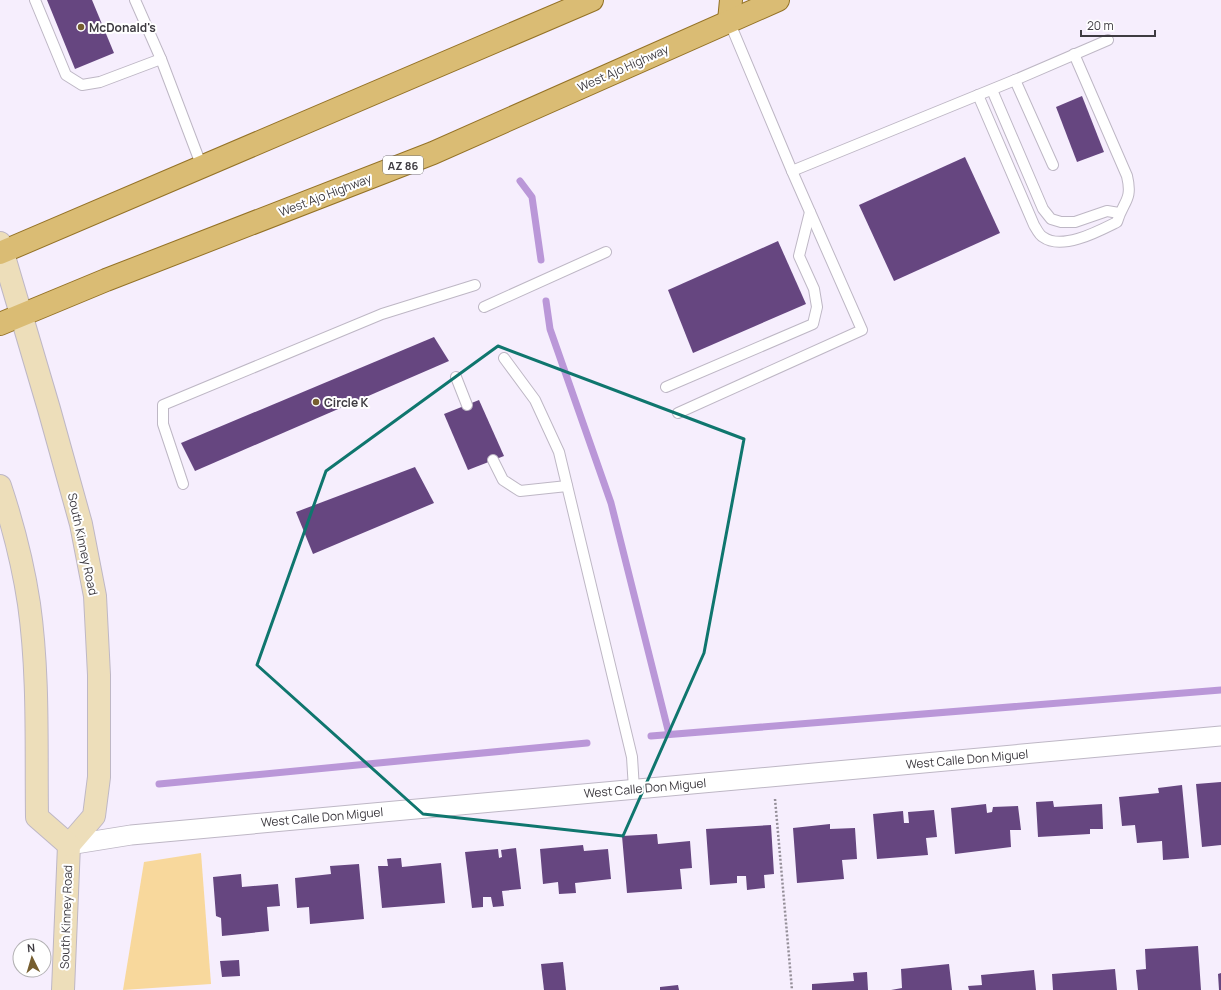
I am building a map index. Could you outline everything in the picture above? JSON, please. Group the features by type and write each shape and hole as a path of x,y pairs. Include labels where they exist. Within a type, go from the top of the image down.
{"main road":[{"path":"1,249 202,167 592,0"},
{"path":"728,21 731,0"},
{"name":"West Ajo Highway","path":"0,324 106,280 433,153 778,0"},
{"name":"South Kinney Road","path":"1,249 22,316 81,524 95,596 100,675 99,777 94,816 69,845 63,990"},
{"path":"0,486 14,529 29,604 36,678 37,817 69,845"}],"street":[{"name":"West Calle Don Miguel","path":"69,845 131,835 1221,736"}],"lane":[{"path":"35,0 66,75 82,85 100,82 160,59"},
{"path":"135,0 160,59 202,167"},
{"path":"678,413 862,330 728,21"},
{"path":"792,171 992,90 1108,40"},
{"path":"978,95 1034,225 1043,237 1056,241 1073,241 1092,235 1117,222 1120,213 1127,202 1130,189 1127,176 1074,54"},
{"path":"1015,80 1053,165"},
{"path":"992,90 1043,209 1051,218 1060,222 1075,222 1107,211 1120,213"},
{"path":"666,387 813,324 817,307 814,289 799,256 810,212"},
{"path":"484,307 606,252"},
{"path":"183,484 163,424 163,405 382,314 475,285"},
{"path":"504,358 535,400 559,452 632,757 634,789"},
{"path":"456,377 467,405"},
{"path":"493,460 503,480 520,491 567,486"}],"path":[{"path":"775,795 792,990"}],"highlighted area":[{"path":"498,346 744,439 704,653 623,836 423,814 257,665 326,471"}],"shaded area":[{"path":"201,853 211,984 123,990 144,862"}],"building":[{"name":"McDonald's","path":"47,0 92,0 114,53 75,69"},
{"path":"1082,96 1104,152 1077,162 1056,107"},
{"path":"965,157 1000,233 894,281 859,205"},
{"path":"778,241 806,304 693,353 668,290"},
{"name":"Circle K","path":"434,337 449,361 195,471 181,443"},
{"path":"479,400 504,456 468,470 444,414"},
{"path":"415,467 434,503 313,554 296,512"},
{"path":"1221,782 1221,845 1202,847 1196,784"},
{"path":"1182,785 1189,858 1163,860 1162,841 1137,843 1135,825 1122,826 1119,797 1159,793 1158,788"},
{"path":"1053,801 1054,807 1102,804 1103,829 1090,829 1090,834 1038,837 1036,802"},
{"path":"986,804 987,813 992,812 993,807 1018,806 1021,830 1010,830 1011,847 955,854 951,808"},
{"path":"934,810 937,837 926,838 928,855 877,859 873,814 903,811 904,823 909,823 908,812"},
{"path":"830,824 830,829 855,828 857,859 842,860 844,879 797,883 793,828"},
{"path":"771,825 774,874 764,875 765,888 747,890 746,876 737,876 737,883 710,885 706,829"},
{"path":"657,834 658,844 690,841 692,868 680,869 682,889 627,893 622,836"},
{"path":"583,845 584,851 608,849 611,879 575,883 576,893 559,894 558,882 543,884 540,849"},
{"path":"516,848 521,889 502,891 504,906 493,907 491,897 483,897 483,907 472,908 465,852 498,849 499,858 502,857 501,850"},
{"path":"401,858 402,867 441,863 445,903 382,908 378,866 388,866 387,859"},
{"path":"359,864 364,919 310,924 309,907 297,908 295,878 331,874 330,866"},
{"path":"241,874 242,887 278,884 280,906 267,907 269,931 222,936 221,918 216,916 213,877"},
{"path":"1198,946 1201,990 1138,990 1136,970 1146,969 1145,949"},
{"path":"239,960 240,976 222,977 220,961"},
{"path":"563,962 566,990 544,990 541,964"},
{"path":"949,964 952,990 891,990 902,988 901,969"},
{"path":"1115,969 1117,990 1053,990 1052,974"},
{"path":"1034,970 1036,990 969,990 968,986 982,985 981,975"},
{"path":"867,972 868,990 812,990 812,984 854,981 853,973"},
{"path":"1221,973 1221,990 1219,990 1218,974"},
{"path":"678,985 679,990 660,990 660,987"}],"waterway":[{"path":"520,181 532,197 541,260"},
{"path":"546,301 550,329 611,503 669,734"},
{"path":"651,736 1221,690"},
{"path":"159,784 587,743"}],"place":[{"name":"McDonald's","path":"81,27"},
{"name":"Circle K","path":"316,402"}]}
